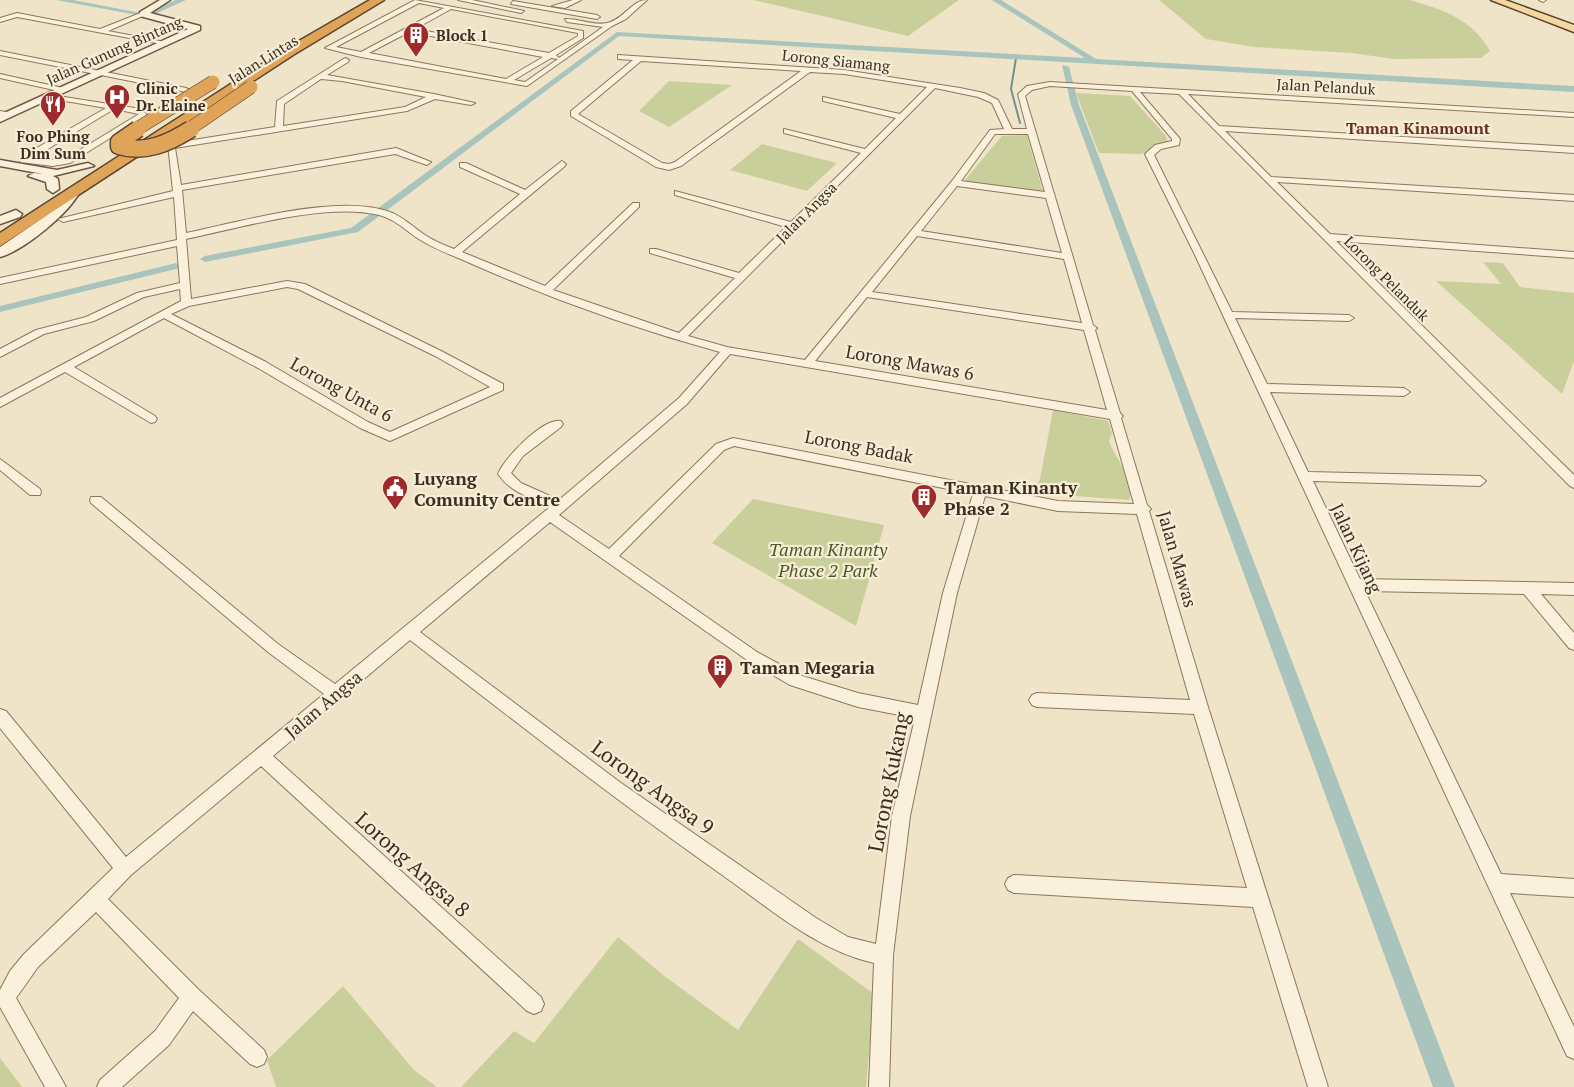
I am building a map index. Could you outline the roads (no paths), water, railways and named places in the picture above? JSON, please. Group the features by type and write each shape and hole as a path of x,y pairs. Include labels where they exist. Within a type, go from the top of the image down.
{"highway":[{"path":"217,79 126,136 119,142 119,146 133,151 163,145 250,87 392,0"},
{"path":"331,36 372,2"},
{"name":"Jalan Lintas","path":"5,219 316,25 372,2"},
{"name":"Jalan Lintas","path":"0,240 116,166 169,145 289,52 372,2"},
{"path":"267,50 298,32 316,25"}],"main road":[{"path":"1496,0 1574,29"},
{"path":"1508,0 1574,24"}],"street":[{"name":"Jalan Gunung Bintang","path":"143,14 166,0"},
{"path":"461,0 592,25 609,26"},
{"path":"493,0 597,17 634,9"},
{"path":"522,0 565,6 578,0"},
{"path":"508,81 581,37 581,32 416,2 329,48 361,55 508,81 527,84 566,59 609,26 617,23 644,0"},
{"path":"361,55 449,8"},
{"name":"Jalan Gunung Bintang","path":"3,116 195,30 196,26 143,14"},
{"path":"102,31 143,14"},
{"path":"0,20 17,15 165,44"},
{"path":"607,16 617,18 617,23"},
{"path":"597,17 589,21 597,37"},
{"path":"408,30 566,59"},
{"path":"0,53 186,90"},
{"name":"Lorong Siamang","path":"621,57 844,72 933,86 990,98 1003,115 1009,130"},
{"path":"640,58 574,113 575,116 665,167 678,164 808,70"},
{"path":"279,129 280,103 345,60"},
{"path":"0,76 63,90"},
{"path":"318,77 471,103"},
{"name":"Jalan Mawas","path":"1076,85 1050,84 1030,88 1022,96 1068,257 1092,328 1200,707 1318,1087"},
{"name":"Jalan Pelanduk","path":"1076,85 1574,115"},
{"name":"Jalan Angsa","path":"680,338 933,86"},
{"name":"Jalan Kijang","path":"1132,88 1176,139 1176,143 1158,147 1149,154 1228,315 1574,1049"},
{"name":"Lorong Pelanduk","path":"1180,91 1571,478"},
{"path":"0,163 66,161 143,115 141,111 48,96"},
{"path":"116,166 149,153 162,151 169,145 407,109 434,96"},
{"path":"826,99 901,117"},
{"path":"19,162 114,106"},
{"path":"1218,128 1574,150"},
{"path":"787,131 866,152"},
{"path":"808,363 846,313 865,294 915,233 993,132 1031,131"},
{"path":"0,403 186,303 177,191 169,145"},
{"path":"63,219 177,191 396,151 427,162"},
{"path":"19,162 57,173 88,166"},
{"path":"455,253 562,164"},
{"path":"463,165 525,193"},
{"path":"0,170 52,179 53,189"},
{"path":"1268,179 1574,198"},
{"path":"955,183 1051,196"},
{"name":"Jalan Lintas","path":"0,253 59,211 70,201 73,193"},
{"path":"678,193 793,226"},
{"path":"547,290 636,205"},
{"name":"Lorong Mawas 6","path":"0,281 182,239 315,213 378,211 392,215 426,239 455,253 601,311 680,338 727,350 1117,416"},
{"path":"915,233 1068,257"},
{"path":"1326,237 1574,255"},
{"path":"653,251 742,277"},
{"name":"Lorong Unta 6","path":"164,314 262,365 364,425 390,437 495,391 499,387 301,286 287,284 186,303"},
{"path":"0,354 40,332 90,319 141,295 185,285"},
{"path":"865,294 1092,328"},
{"path":"1228,315 1349,318"},
{"name":"Jalan Angsa","path":"56,1087 6,999 12,982 23,966 96,900 125,869 667,416 727,350"},
{"path":"67,368 151,419"},
{"path":"1262,388 1404,392"},
{"path":"557,423 505,467 504,474 516,486 556,511 611,556 752,656 795,680 858,700 924,713"},
{"name":"Lorong Badak","path":"611,556 727,443 1058,506 1144,509"},
{"path":"0,463 35,492"},
{"path":"1304,476 1480,481"},
{"name":"Lorong Kukang","path":"879,1087 884,955 901,816 950,593 980,491"},
{"path":"96,500 273,648 335,693"},
{"path":"1355,585 1574,589"},
{"path":"1528,588 1574,644"},
{"name":"Lorong Angsa 9","path":"410,632 615,789 790,912 836,943 860,952 884,955"},
{"path":"1037,700 1200,707"},
{"path":"0,716 125,869"},
{"name":"Lorong Angsa 8","path":"261,756 534,1004"},
{"path":"1495,883 1574,888"},
{"path":"1014,884 1260,898"},
{"path":"96,900 192,998 256,1057"},
{"path":"107,1087 162,1038 192,998"}],"waterway":[{"path":"60,0 137,13"},
{"path":"152,12 182,0"},
{"path":"996,0 1093,60"},
{"path":"205,259 354,230 617,34 1574,89"},
{"path":"1016,58 1011,89 1020,123"},
{"path":"1065,67 1075,105 1444,1087"},
{"path":"0,309 176,266"}],"place":[{"name":"Block 1","path":"416,58"},
{"name":"Clinic Dr. Elaine","path":"117,120"},
{"name":"Foo Phing Dim Sum","path":"53,127"},
{"name":"Luyang Comunity Centre","path":"395,511"},
{"name":"Taman Kinanty Phase 2","path":"924,520"},
{"name":"Taman Megaria","path":"720,690"}],"district":[{"name":"Taman Kinamount","path":"1418,128"}],"park label":[{"name":"Taman Kinanty Phase 2 Park","path":"828,559"}]}
